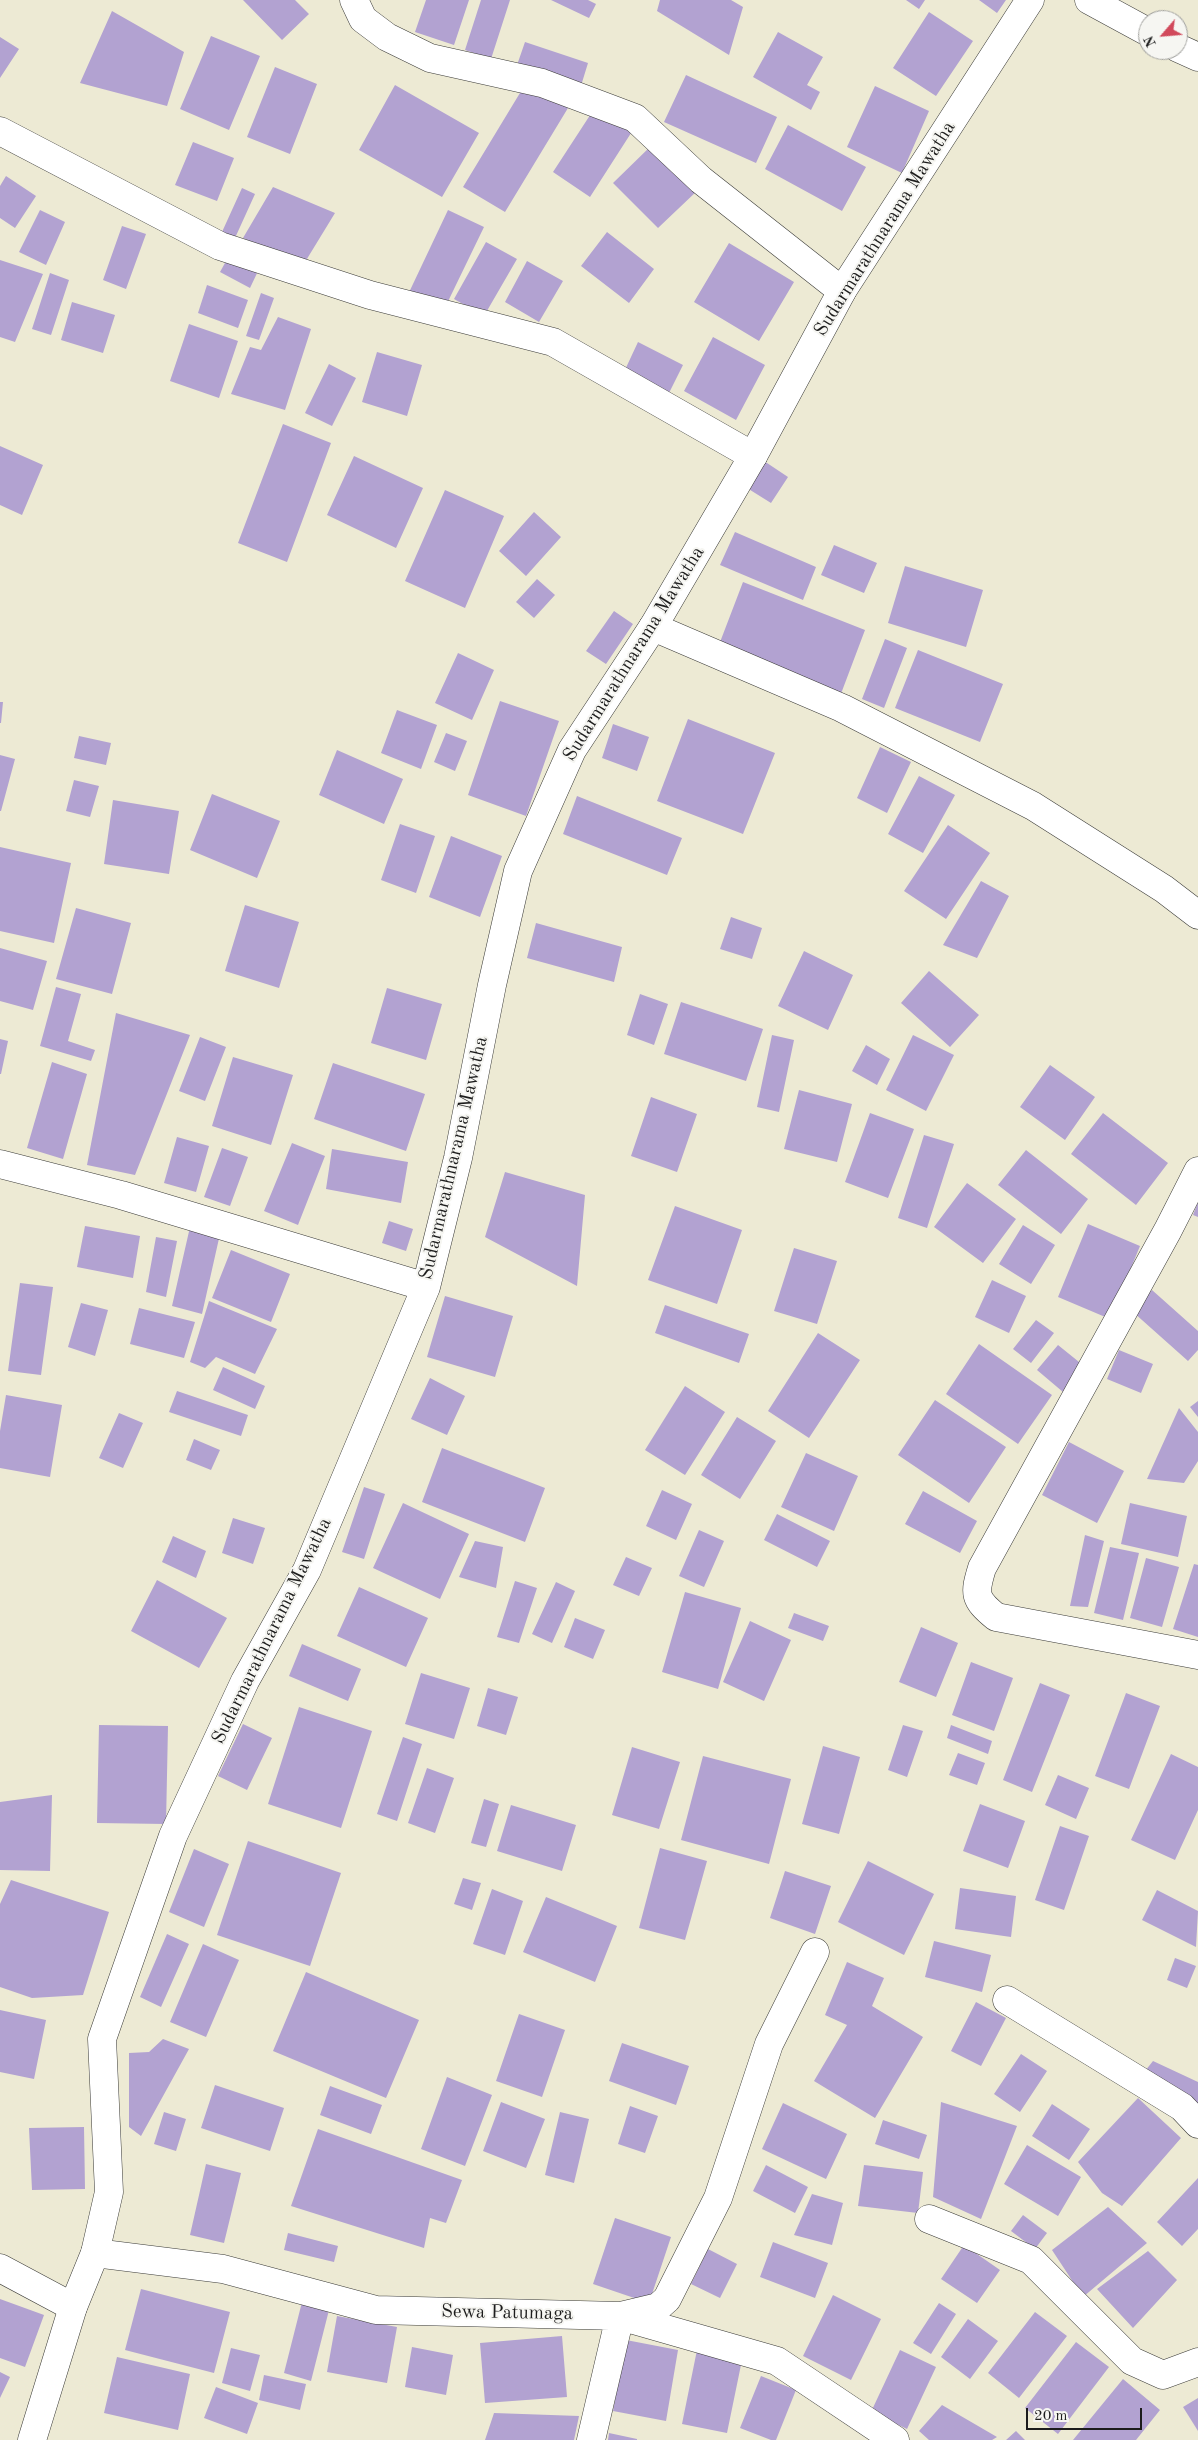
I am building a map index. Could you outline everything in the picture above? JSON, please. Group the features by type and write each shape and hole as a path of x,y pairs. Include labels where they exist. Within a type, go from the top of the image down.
{"street":[{"path":"354,0 363,19 387,37 430,58 542,82 635,118 701,180 842,291"},
{"name":"Sudarmarathnarama Mawatha","path":"32,2440 73,2307 95,2253 109,2192 102,2039 172,1836 245,1681 307,1570 426,1287 458,1158 492,985 518,871 572,750 653,627 753,456 842,291 1030,0"},
{"path":"1089,0 1138,27"},
{"path":"0,131 220,246 370,295 553,342 753,456"},
{"path":"653,627 842,708 1033,806 1164,889 1198,915"},
{"path":"0,1164 121,1195 426,1287"},
{"path":"1198,1171 1168,1230 982,1568 976,1589 979,1603 996,1617 1198,1655"},
{"path":"591,2440 620,2316 658,2306 667,2299 718,2198 769,2044 815,1952"},
{"path":"1007,2000 1182,2108 1198,2124"},
{"path":"929,2219 1031,2260 1132,2361 1163,2375 1198,2362"},
{"name":"Sewa Patumaga","path":"95,2253 223,2269 376,2310 620,2316 777,2361 895,2440"},
{"path":"0,2268 73,2307"}],"building":[{"path":"243,0 295,0 309,14 282,40"},
{"path":"426,0 469,0 454,45 415,32"},
{"path":"481,0 510,0 491,59 465,50"},
{"path":"551,0 588,0 596,4 589,18"},
{"path":"660,0 731,0 743,7 729,55 657,11"},
{"path":"906,0 925,0 919,9"},
{"path":"979,0 1006,0 997,13"},
{"path":"112,11 184,52 167,106 80,83"},
{"path":"929,12 973,41 936,96 893,68"},
{"path":"778,32 823,57 807,85 820,92 811,110 753,77"},
{"path":"211,36 260,56 229,130 180,109"},
{"path":"0,37 19,49 0,78"},
{"path":"525,42 588,63 580,89 516,68"},
{"path":"275,67 317,84 290,154 247,137"},
{"path":"686,75 777,117 756,163 664,122"},
{"path":"526,83 568,108 505,212 463,187"},
{"path":"395,85 479,133 442,197 359,150"},
{"path":"875,86 929,111 902,173 847,147"},
{"path":"596,106 633,130 590,197 553,172"},
{"path":"788,125 866,167 842,211 765,169"},
{"path":"193,142 234,158 217,201 175,185"},
{"path":"653,144 698,190 658,228 613,183"},
{"path":"6,176 36,196 15,228 0,218 0,186"},
{"path":"273,187 335,213 302,267 243,238"},
{"path":"242,188 255,194 235,238 222,232"},
{"path":"40,210 65,222 46,265 19,252"},
{"path":"448,210 484,227 439,320 404,303"},
{"path":"122,226 146,234 126,289 103,280"},
{"path":"607,232 654,269 629,303 581,266"},
{"path":"486,242 517,259 484,316 454,299"},
{"path":"729,243 794,282 759,341 694,302"},
{"path":"230,254 259,269 250,288 220,272"},
{"path":"0,260 43,274 15,342 0,337"},
{"path":"527,261 563,281 539,322 505,302"},
{"path":"50,273 69,280 51,335 32,329"},
{"path":"207,285 248,300 238,328 198,313"},
{"path":"261,293 274,298 259,340 246,336"},
{"path":"72,302 115,315 103,353 61,340"},
{"path":"278,317 311,329 285,410 231,394 250,347 261,350"},
{"path":"189,324 238,341 219,398 170,381"},
{"path":"713,337 765,365 736,420 684,391"},
{"path":"638,342 683,365 668,395 624,372"},
{"path":"377,352 422,365 407,416 362,402"},
{"path":"329,364 356,378 332,426 305,413"},
{"path":"283,424 331,443 287,562 238,543"},
{"path":"0,446 43,465 22,515 0,505"},
{"path":"354,456 423,488 396,548 327,515"},
{"path":"764,461 788,477 771,503 747,488"},
{"path":"445,490 504,516 465,608 405,581"},
{"path":"534,512 561,537 526,576 499,551"},
{"path":"735,532 816,567 803,600 720,565"},
{"path":"834,545 877,563 864,593 821,575"},
{"path":"905,566 983,590 966,647 888,623"},
{"path":"537,579 555,595 534,618 516,602"},
{"path":"743,582 865,630 839,699 717,650"},
{"path":"614,611 633,624 606,664 586,651"},
{"path":"885,639 907,648 884,708 862,699"},
{"path":"918,650 1003,684 980,742 895,708"},
{"path":"458,653 494,670 472,720 435,703"},
{"path":"500,701 559,721 526,816 468,795"},
{"path":"0,702 3,702 1,723 0,723"},
{"path":"397,710 437,725 421,769 381,753"},
{"path":"688,719 775,753 743,834 657,801"},
{"path":"613,724 649,737 637,771 602,758"},
{"path":"446,733 467,741 455,771 434,762"},
{"path":"79,736 111,743 106,765 74,758"},
{"path":"880,747 911,762 887,813 857,798"},
{"path":"337,750 403,779 384,824 319,795"},
{"path":"0,755 15,759 1,811 0,811"},
{"path":"919,776 955,795 923,853 888,834"},
{"path":"74,780 99,786 90,817 66,811"},
{"path":"212,794 280,821 257,878 190,850"},
{"path":"577,796 682,838 667,875 563,834"},
{"path":"113,800 179,811 169,874 104,864"},
{"path":"400,824 435,836 416,893 381,880"},
{"path":"948,825 990,853 946,919 904,891"},
{"path":"451,836 502,856 480,917 429,897"},
{"path":"0,847 71,863 54,943 0,931"},
{"path":"981,881 1009,896 977,958 943,945"},
{"path":"245,905 299,922 279,988 225,971"},
{"path":"76,908 131,923 112,994 56,979"},
{"path":"731,917 762,928 752,959 720,949"},
{"path":"536,923 622,947 614,982 527,958"},
{"path":"0,948 47,961 33,1010 0,1001"},
{"path":"804,951 853,975 828,1030 778,1006"},
{"path":"929,971 979,1015 950,1047 901,1003"},
{"path":"56,987 81,994 68,1041 95,1050 91,1061 40,1046"},
{"path":"387,988 442,1004 426,1060 371,1043"},
{"path":"640,994 668,1004 654,1045 627,1035"},
{"path":"681,1002 763,1029 746,1081 664,1054"},
{"path":"116,1013 190,1035 135,1175 87,1165"},
{"path":"772,1035 794,1040 779,1112 757,1107"},
{"path":"913,1035 954,1055 926,1111 886,1090"},
{"path":"200,1037 226,1047 205,1101 179,1091"},
{"path":"0,1039 8,1041 1,1074 0,1074"},
{"path":"866,1045 890,1059 877,1085 852,1071"},
{"path":"233,1057 293,1075 271,1145 212,1126"},
{"path":"52,1062 87,1074 63,1159 27,1148"},
{"path":"333,1063 425,1094 406,1151 314,1119"},
{"path":"1050,1065 1095,1097 1065,1140 1020,1107"},
{"path":"799,1090 852,1104 837,1162 784,1149"},
{"path":"651,1097 697,1114 677,1172 631,1156"},
{"path":"870,1113 914,1129 888,1198 845,1182"},
{"path":"1103,1113 1168,1163 1136,1205 1071,1154"},
{"path":"924,1135 954,1144 927,1228 898,1218"},
{"path":"177,1137 209,1146 196,1192 164,1183"},
{"path":"292,1143 325,1156 298,1225 264,1211"},
{"path":"222,1148 248,1157 230,1206 204,1197"},
{"path":"332,1149 408,1162 401,1203 326,1189"},
{"path":"1026,1150 1088,1199 1061,1234 998,1185"},
{"path":"505,1172 585,1195 577,1286 485,1237"},
{"path":"967,1183 1016,1219 983,1263 934,1227"},
{"path":"1198,1202 1198,1217 1193,1215"},
{"path":"675,1206 742,1230 717,1304 648,1280"},
{"path":"389,1221 413,1229 406,1251 382,1243"},
{"path":"1088,1224 1140,1246 1110,1319 1058,1297"},
{"path":"1023,1225 1055,1245 1031,1284 999,1264"},
{"path":"85,1226 140,1236 133,1278 77,1267"},
{"path":"190,1227 220,1234 202,1314 172,1306"},
{"path":"156,1237 177,1241 166,1297 146,1292"},
{"path":"794,1248 837,1261 817,1324 774,1311"},
{"path":"231,1250 290,1274 271,1322 212,1298"},
{"path":"992,1280 1026,1296 1009,1333 975,1317"},
{"path":"20,1283 53,1287 41,1375 8,1371"},
{"path":"1152,1290 1198,1331 1198,1350 1188,1361 1133,1312"},
{"path":"445,1296 513,1316 495,1377 427,1357"},
{"path":"209,1301 277,1329 255,1374 216,1357 205,1368 190,1362"},
{"path":"81,1303 108,1310 95,1356 68,1347"},
{"path":"665,1305 749,1334 739,1363 655,1333"},
{"path":"139,1308 195,1322 184,1358 130,1344"},
{"path":"1036,1320 1054,1333 1031,1363 1013,1349"},
{"path":"818,1333 860,1360 809,1438 768,1411"},
{"path":"979,1344 1052,1395 1018,1444 946,1394"},
{"path":"1058,1345 1084,1366 1063,1392 1037,1370"},
{"path":"1119,1350 1153,1364 1141,1393 1107,1379"},
{"path":"223,1367 265,1386 255,1409 213,1390"},
{"path":"430,1378 465,1396 447,1435 411,1419"},
{"path":"685,1386 725,1412 685,1475 645,1450"},
{"path":"177,1391 248,1415 241,1436 169,1412"},
{"path":"6,1395 62,1405 50,1477 0,1468 0,1431"},
{"path":"935,1400 1006,1447 969,1503 898,1455"},
{"path":"1198,1401 1198,1417 1190,1407"},
{"path":"1179,1408 1198,1432 1198,1461 1184,1483 1147,1479"},
{"path":"119,1413 143,1423 123,1468 99,1458"},
{"path":"737,1417 776,1441 740,1499 701,1475"},
{"path":"194,1439 220,1450 211,1470 186,1460"},
{"path":"1069,1442 1124,1471 1097,1523 1042,1495"},
{"path":"442,1448 545,1488 525,1542 422,1502"},
{"path":"806,1453 858,1476 834,1531 781,1507"},
{"path":"364,1487 385,1494 364,1559 342,1552"},
{"path":"662,1490 692,1504 676,1540 646,1526"},
{"path":"923,1491 977,1521 960,1553 905,1524"},
{"path":"403,1503 469,1534 440,1599 373,1568"},
{"path":"1130,1503 1187,1516 1178,1557 1121,1544"},
{"path":"777,1514 830,1541 817,1567 764,1540"},
{"path":"233,1518 265,1528 253,1564 222,1553"},
{"path":"699,1530 724,1541 704,1587 679,1576"},
{"path":"1085,1535 1104,1541 1088,1607 1070,1606"},
{"path":"173,1536 206,1551 196,1578 162,1562"},
{"path":"475,1541 503,1547 496,1588 459,1577"},
{"path":"1110,1547 1139,1553 1123,1620 1094,1613"},
{"path":"626,1557 652,1568 639,1596 613,1585"},
{"path":"1146,1558 1179,1567 1162,1627 1130,1618"},
{"path":"1194,1564 1198,1565 1198,1637 1173,1629"},
{"path":"157,1580 227,1618 199,1668 131,1631"},
{"path":"515,1581 537,1588 519,1643 497,1637"},
{"path":"556,1582 575,1591 552,1643 532,1634"},
{"path":"359,1587 428,1618 406,1667 337,1636"},
{"path":"685,1592 741,1608 718,1689 662,1672"},
{"path":"794,1613 829,1626 823,1641 788,1628"},
{"path":"575,1618 605,1630 593,1659 564,1647"},
{"path":"750,1621 791,1640 764,1701 723,1682"},
{"path":"921,1627 958,1643 936,1697 899,1682"},
{"path":"302,1644 361,1669 348,1701 289,1676"},
{"path":"971,1662 1013,1678 994,1731 952,1715"},
{"path":"421,1673 470,1688 454,1739 405,1724"},
{"path":"1040,1683 1070,1695 1032,1792 1003,1780"},
{"path":"488,1688 518,1697 506,1735 477,1726"},
{"path":"1126,1693 1160,1706 1129,1789 1095,1776"},
{"path":"299,1707 372,1731 341,1828 268,1804"},
{"path":"243,1724 272,1738 247,1790 218,1776"},
{"path":"99,1725 168,1726 166,1824 97,1823"},
{"path":"903,1725 923,1731 907,1777 888,1770"},
{"path":"951,1725 992,1741 988,1754 947,1738"},
{"path":"403,1737 422,1744 397,1821 377,1814"},
{"path":"823,1746 860,1757 839,1834 802,1824"},
{"path":"632,1747 680,1762 659,1829 612,1815"},
{"path":"958,1753 985,1763 977,1785 949,1775"},
{"path":"1171,1754 1198,1767 1198,1810 1175,1860 1131,1840"},
{"path":"703,1756 791,1779 769,1864 681,1840"},
{"path":"427,1768 454,1778 435,1833 408,1823"},
{"path":"1058,1775 1089,1788 1076,1819 1045,1805"},
{"path":"52,1795 50,1871 0,1870 0,1802"},
{"path":"484,1799 499,1804 486,1847 471,1843"},
{"path":"980,1804 1025,1821 1008,1868 963,1851"},
{"path":"511,1805 576,1825 562,1871 497,1851"},
{"path":"1060,1826 1089,1836 1064,1910 1035,1900"},
{"path":"248,1841 341,1873 310,1966 217,1935"},
{"path":"660,1848 707,1861 685,1940 639,1928"},
{"path":"194,1849 229,1864 204,1927 169,1912"},
{"path":"868,1861 934,1894 904,1955 838,1922"},
{"path":"785,1871 831,1886 815,1934 770,1918"},
{"path":"463,1878 481,1883 472,1910 454,1904"},
{"path":"11,1880 109,1912 83,1995 32,1998 0,1987 0,1904"},
{"path":"960,1888 1016,1896 1011,1937 955,1929"},
{"path":"492,1889 523,1901 505,1955 473,1944"},
{"path":"1157,1890 1198,1911 1196,1947 1142,1920"},
{"path":"546,1897 617,1926 595,1982 523,1952"},
{"path":"167,1934 189,1944 161,2007 140,1997"},
{"path":"934,1941 991,1955 982,1992 925,1977"},
{"path":"203,1944 239,1960 206,2037 170,2022"},
{"path":"1175,1958 1196,1966 1187,1988 1167,1980"},
{"path":"847,1962 884,1978 872,2006 923,2037 875,2118 814,2081 847,2025 825,2015"},
{"path":"306,1972 419,2020 386,2098 273,2051"},
{"path":"976,2002 1006,2018 981,2066 951,2051"},
{"path":"0,2010 46,2020 34,2079 0,2072"},
{"path":"519,2014 565,2030 542,2097 496,2081"},
{"path":"163,2039 189,2049 141,2136 129,2127 129,2053 149,2052"},
{"path":"622,2043 689,2066 676,2105 609,2081"},
{"path":"1021,2054 1047,2071 1020,2112 994,2094"},
{"path":"1153,2061 1198,2082 1198,2107 1145,2071"},
{"path":"447,2077 492,2095 465,2166 421,2149"},
{"path":"215,2085 284,2108 270,2151 201,2128"},
{"path":"330,2086 382,2105 371,2134 320,2115"},
{"path":"1138,2098 1181,2138 1122,2206 1102,2193 1078,2162"},
{"path":"501,2102 545,2119 526,2168 483,2151"},
{"path":"941,2102 1017,2126 981,2219 933,2197"},
{"path":"783,2103 847,2134 826,2179 762,2149"},
{"path":"1052,2104 1090,2129 1069,2160 1032,2136"},
{"path":"630,2106 658,2116 645,2153 618,2144"},
{"path":"164,2112 186,2119 176,2151 154,2144"},
{"path":"560,2112 589,2119 574,2183 545,2175"},
{"path":"883,2120 927,2135 919,2159 875,2144"},
{"path":"84,2127 85,2189 32,2190 29,2128"},
{"path":"318,2129 462,2180 446,2223 430,2218 424,2248 291,2206"},
{"path":"1027,2145 1081,2177 1058,2216 1004,2184"},
{"path":"206,2164 241,2173 224,2243 190,2235"},
{"path":"766,2165 808,2187 795,2213 753,2191"},
{"path":"864,2165 923,2172 918,2213 858,2206"},
{"path":"1198,2178 1198,2229 1182,2246 1157,2222"},
{"path":"812,2194 843,2203 832,2245 794,2235"},
{"path":"1108,2207 1147,2243 1083,2297 1052,2250"},
{"path":"1023,2215 1047,2233 1035,2249 1011,2231"},
{"path":"615,2218 671,2237 649,2303 593,2284"},
{"path":"288,2233 338,2246 334,2262 284,2250"},
{"path":"773,2242 828,2263 815,2298 760,2277"},
{"path":"964,2245 1000,2270 977,2303 941,2279"},
{"path":"708,2249 737,2264 720,2298 691,2284"},
{"path":"1148,2251 1177,2280 1133,2328 1097,2289"},
{"path":"141,2289 230,2312 214,2373 125,2350"},
{"path":"833,2295 881,2319 851,2380 803,2356"},
{"path":"0,2299 44,2315 25,2367 0,2358"},
{"path":"302,2302 329,2310 311,2381 284,2373"},
{"path":"939,2303 956,2314 931,2354 913,2343"},
{"path":"1035,2312 1067,2336 1019,2398 988,2373"},
{"path":"337,2316 397,2327 387,2383 327,2372"},
{"path":"968,2319 998,2341 970,2379 941,2357"},
{"path":"562,2336 567,2397 485,2403 480,2343"},
{"path":"626,2340 678,2350 666,2421 613,2411"},
{"path":"1076,2342 1109,2367 1058,2434 1025,2408"},
{"path":"412,2347 453,2355 446,2395 405,2387"},
{"path":"231,2348 260,2355 250,2391 222,2383"},
{"path":"697,2350 742,2360 727,2433 682,2424"},
{"path":"900,2350 936,2367 907,2429 871,2412"},
{"path":"117,2357 190,2374 178,2430 104,2413"},
{"path":"0,2372 10,2377 0,2398"},
{"path":"264,2375 306,2384 300,2410 259,2400"},
{"path":"761,2376 796,2390 776,2440 771,2440 740,2428"},
{"path":"1123,2379 1160,2410 1136,2440 1073,2440"},
{"path":"216,2387 258,2403 247,2434 204,2418"},
{"path":"1198,2398 1198,2431 1183,2407"},
{"path":"942,2405 997,2437 992,2440 929,2440 919,2431"},
{"path":"494,2413 579,2416 574,2440 485,2440"},
{"path":"1016,2431 1025,2440 1006,2440"},
{"path":"609,2433 637,2439 637,2440 608,2440"}]}
